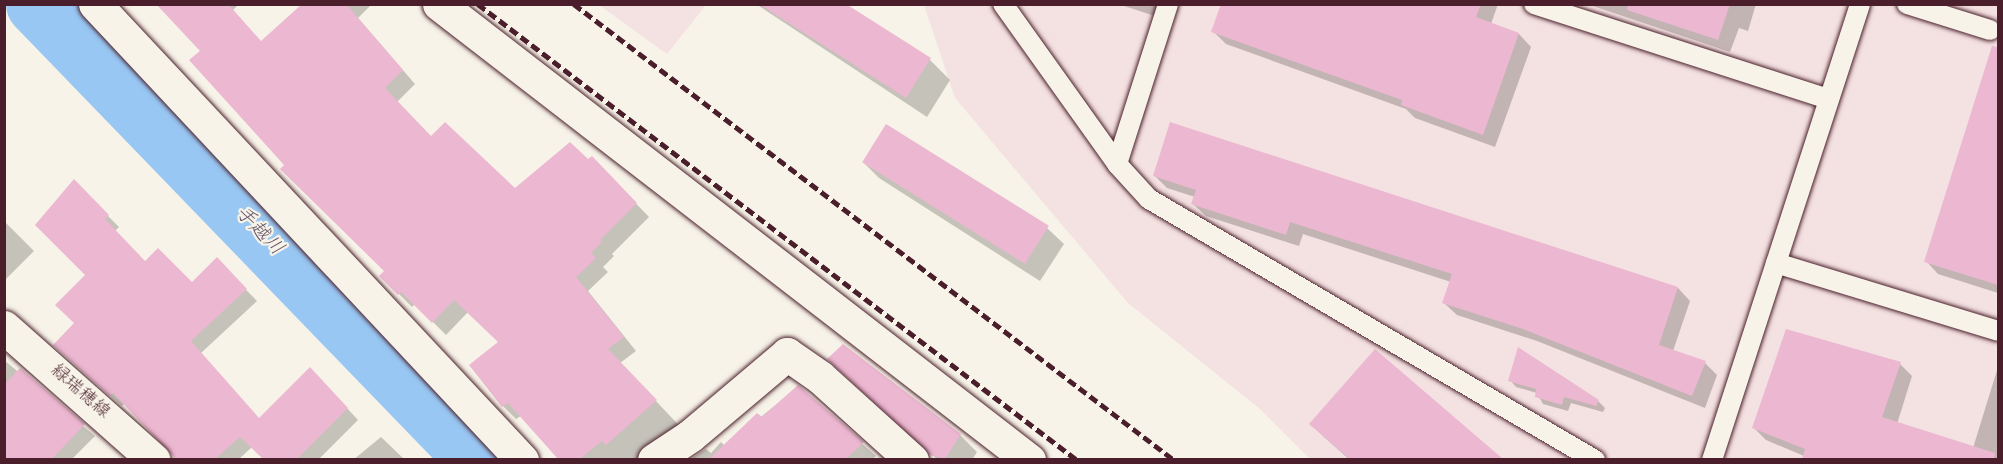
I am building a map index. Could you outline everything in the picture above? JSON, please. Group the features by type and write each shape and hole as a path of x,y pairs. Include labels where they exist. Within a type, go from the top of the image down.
{"street":[{"path":"95,4 522,459"},
{"path":"439,4 1029,459"},
{"name":"緑瑞穂線","path":"4,327 154,459"},
{"path":"654,459 690,436 787,354 819,377 912,459"}],"lane":[{"path":"1003,4 1117,164 1149,200 1595,459"},
{"path":"1117,164 1168,4"},
{"path":"1534,4 1828,99"},
{"path":"1712,459 1860,4"},
{"path":"1906,4 1990,30"},
{"path":"1776,263 1998,331"}],"shaded area":[{"path":"599,5 706,5 667,54"},
{"path":"924,5 1998,5 1998,459 1310,459 1260,409 1128,303 955,98"}],"building":[{"path":"156,4 228,4 261,41 302,4 346,4 403,70 385,88 431,136 445,122 515,188 570,142 588,159 592,156 637,203 600,240 602,242 591,253 596,258 576,277 624,337 608,349 657,400 606,445 602,441 580,459 558,459 508,403 502,407 469,365 498,342 454,300 432,323 401,292 398,295 379,276 384,271 280,169 284,165 189,60 200,51"},
{"path":"759,4 846,4 931,58 906,98"},
{"path":"1221,4 1481,4 1476,17 1519,33 1483,135 1401,105 1402,100 1211,32"},
{"path":"1628,4 1730,4 1718,40 1627,10"},
{"path":"1992,46 1998,47 1998,285 1924,262"},
{"path":"1170,122 1678,287 1659,345 1706,361 1692,396 1523,329 1442,303 1452,274 1290,222 1286,235 1191,204 1196,190 1153,176"},
{"path":"886,124 1049,226 1025,264 862,162"},
{"path":"74,179 109,215 105,219 145,261 158,248 192,282 217,257 247,289 191,341 259,418 310,367 348,408 297,459 263,459 240,437 215,459 176,459 113,393 110,396 53,345 74,323 55,305 85,275 35,225"},
{"path":"1786,329 1901,362 1882,417 1995,453 1994,459 1802,459 1805,449 1752,428"},
{"path":"843,344 961,434 945,459 930,455 827,359"},
{"path":"1518,347 1599,400 1596,406 1564,397 1562,405 1535,397 1536,389 1508,381"},
{"path":"1375,349 1503,459 1350,459 1309,424"},
{"path":"20,368 85,424 52,459 4,459 4,385"},
{"path":"798,385 864,442 846,459 709,459 757,413 762,417"}],"waterway":[{"name":"手越川","path":"38,4 479,460"}],"railway":[{"path":"478,4 1077,460"},
{"path":"574,4 1174,460"}]}
